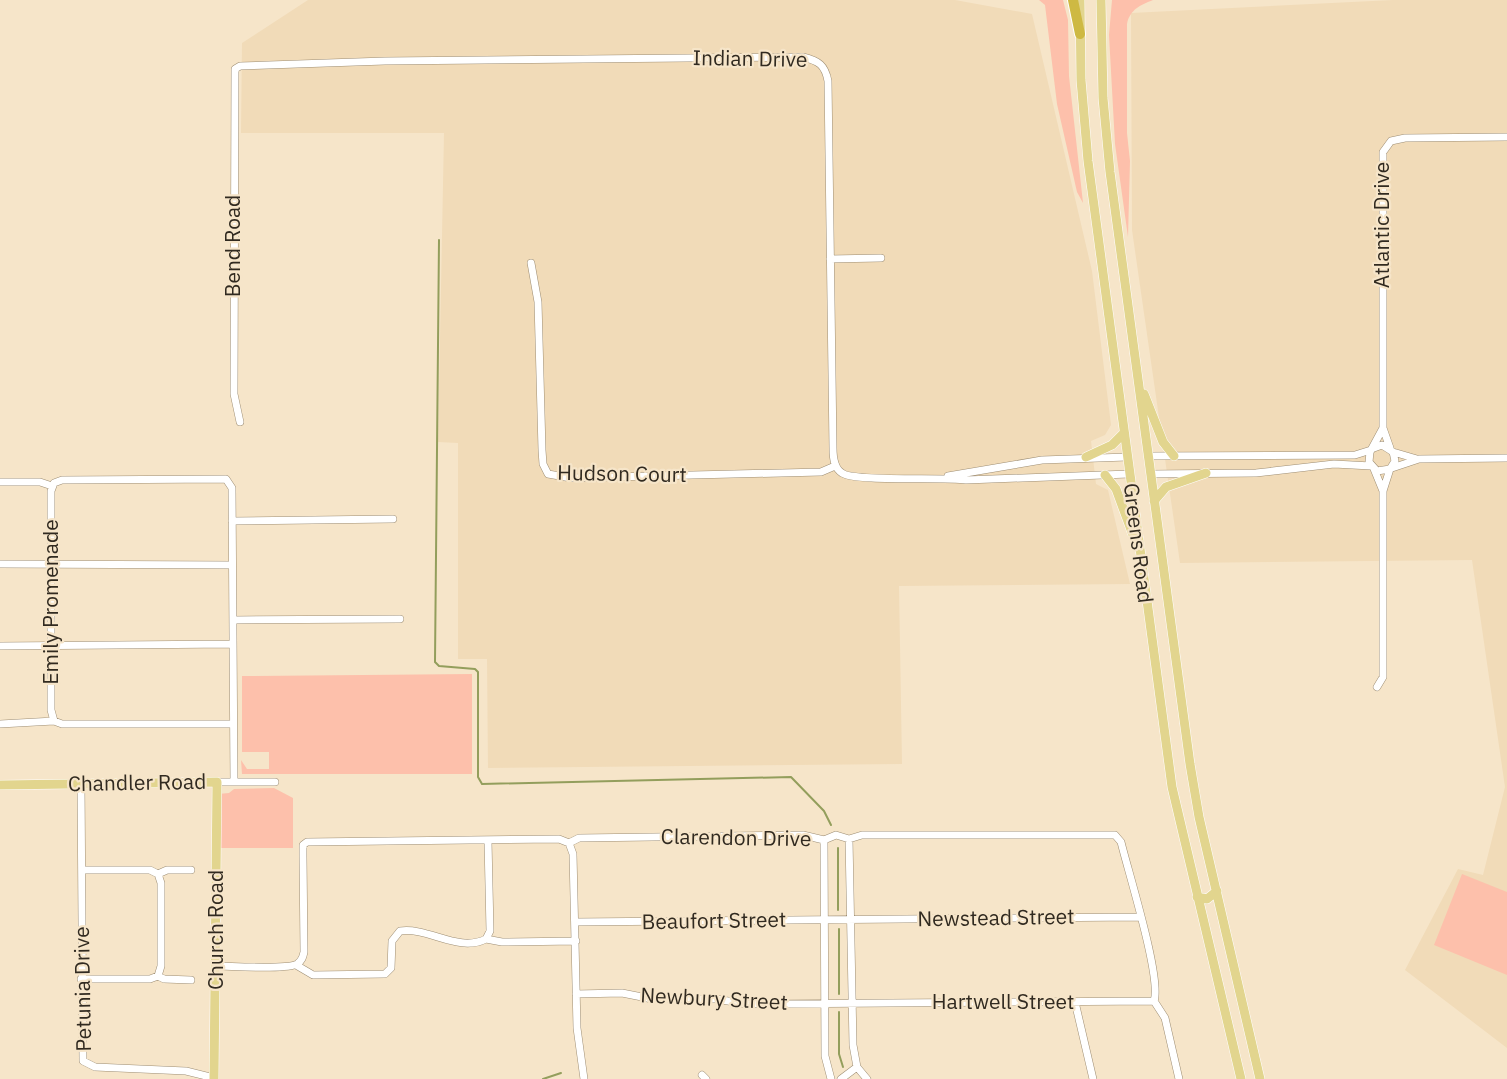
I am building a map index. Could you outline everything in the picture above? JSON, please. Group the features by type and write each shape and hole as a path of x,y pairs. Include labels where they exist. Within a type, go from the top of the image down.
{"highway":[{"path":"1072,0 1080,34"}],"main road":[{"name":"Greens Road","path":"1080,0 1088,161 1170,777 1241,1079"},
{"name":"Greens Road","path":"1101,0 1106,133 1190,764 1260,1079"},
{"path":"1137,369 1162,442 1174,456"},
{"path":"1086,457 1112,445 1124,433"},
{"path":"1127,457 1148,456"},
{"path":"1154,501 1162,490 1173,483 1206,473"},
{"path":"1129,474 1151,474"},
{"path":"1105,475 1116,489 1139,551"},
{"name":"Chandler Road","path":"0,785 217,782"},
{"name":"Church Road","path":"214,1078 217,782"},
{"path":"1197,897 1207,899 1217,891"}],"street":[{"name":"Indian Drive","path":"235,69 240,66 385,61 800,57 817,60 825,68 828,81 835,466"},
{"name":"Bend Road","path":"235,69 234,394 240,422"},
{"name":"Atlantic Drive","path":"1392,450 1383,428 1383,152 1390,141 1405,138 1507,137"},
{"path":"830,259 881,258"},
{"name":"Hudson Court","path":"531,263 538,302 543,464 548,474 571,478 821,472 835,466"},
{"name":"Atlantic Drive","path":"1372,449 1383,428"},
{"path":"1148,456 1355,455 1382,445 1419,459"},
{"path":"1372,449 1369,457 1383,491"},
{"path":"1377,687 1383,677 1383,491 1395,461 1392,450"},
{"path":"943,477 1042,460 1127,457"},
{"path":"1151,474 1256,473 1334,464 1372,468 1382,472 1419,459 1507,458"},
{"path":"835,466 848,477 858,478 943,477 966,480 1129,474"},
{"path":"0,482 40,482 53,485 62,480 226,479 229,481 232,521 234,782"},
{"name":"Emily Promenade","path":"53,485 51,710 54,721"},
{"path":"232,521 393,519"},
{"path":"0,564 232,565"},
{"path":"232,620 400,620"},
{"path":"0,646 233,644"},
{"path":"0,724 54,721 62,724 233,724"},
{"name":"Chandler Road","path":"217,782 275,782"},
{"name":"Petunia Drive","path":"81,784 82,1057 86,1065 186,1071 214,1078"},
{"name":"Clarendon Drive","path":"296,965 304,952 303,845 307,842 559,839 569,843 579,838 803,835 824,840 836,835 849,839 862,835 1115,835 1121,842 1140,917 1156,986 1154,1000 1165,1018 1179,1079"},
{"path":"849,839 853,1045 857,1067 867,1079"},
{"path":"824,840 825,1056 831,1079"},
{"path":"486,939 490,931 488,841"},
{"path":"569,843 573,854 579,1058 584,1079"},
{"path":"81,979 150,979 158,975 161,966 161,883 158,874 150,870 82,870"},
{"path":"158,874 166,870 191,870"},
{"name":"Newstead Street","path":"852,919 1140,917"},
{"name":"Beaufort Street","path":"575,922 852,919"},
{"path":"216,966 296,965 313,975 385,974 391,968 392,941 400,931 418,932 450,942 479,942 486,939 502,942 576,941"},
{"path":"158,975 164,979 191,980"},
{"name":"Newbury Street","path":"576,994 622,993 652,999 716,999 746,1004 853,1003"},
{"name":"Hartwell Street","path":"853,1003 1154,1000"},
{"path":"1075,1002 1093,1079"},
{"path":"841,1079 857,1067"}],"shaded area":[{"path":"308,0 955,0 1032,14 1092,271 1111,425 1105,435 1091,441 1096,484 1108,490 1130,584 899,586 902,764 488,768 487,659 458,659 458,443 438,442 444,133 241,133 242,43"},
{"path":"1039,0 1063,0 1068,20 1069,76 1083,203 1077,192 1057,104 1045,5"},
{"path":"1112,0 1153,0 1133,11 1127,24 1127,133 1130,161 1128,237 1115,144 1109,35"},
{"path":"1393,0 1507,0 1507,1048 1405,970 1458,869 1483,875 1505,787 1472,560 1180,563 1132,230 1131,13"},
{"path":"472,674 472,774 242,774 241,760 247,769 269,769 269,752 242,752 242,676"},
{"path":"274,788 293,798 293,848 218,848 218,794 229,793 234,789"},
{"path":"1462,874 1507,892 1507,975 1434,945"}],"waterway":[{"path":"439,240 435,662 439,666 475,669 478,672 478,777 482,784 791,777 824,811 831,825"},
{"path":"838,848 838,910"},
{"path":"839,929 839,994"},
{"path":"839,1012 839,1054 843,1067"},
{"path":"543,1079 561,1073"}]}
